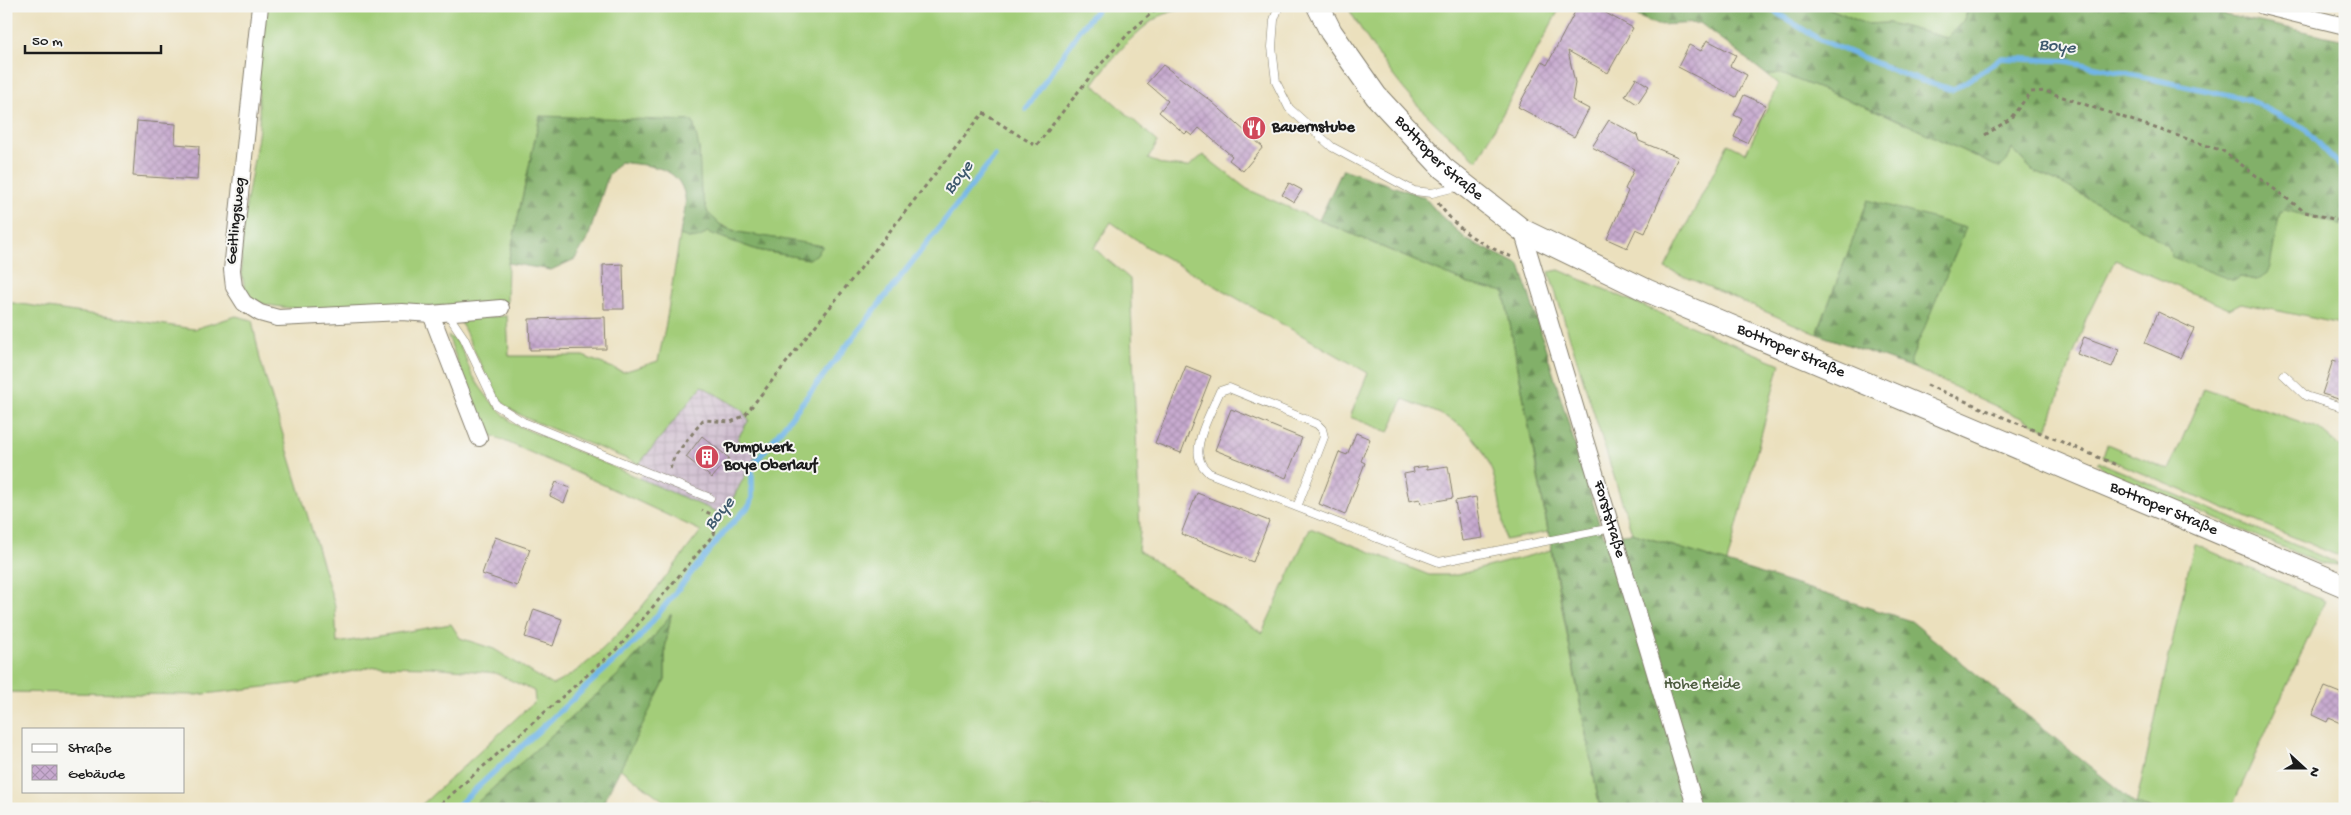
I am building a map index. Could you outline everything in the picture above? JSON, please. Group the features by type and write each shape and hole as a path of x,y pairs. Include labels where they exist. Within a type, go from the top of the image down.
{"main road":[{"name":"Bottroper Straße","path":"1318,6 1331,32 1376,96 1443,168 1522,230 1648,291 2345,586"}],"street":[{"name":"Geitlingsweg","path":"260,6 232,270 232,279 238,296 251,309 278,318 402,312 439,313 501,308"},
{"path":"2263,6 2345,26"},
{"name":"Forststraße","path":"1522,230 1696,809"},
{"path":"439,313 479,438"}],"lane":[{"path":"1279,6 1274,20 1272,47 1276,82 1289,108 1332,147 1414,191 1432,193 1464,185"},
{"path":"439,313 464,338 496,405 522,422 710,498"},
{"path":"2284,375 2306,396 2345,408"},
{"path":"1297,507 1324,437 1322,429 1318,424 1229,388 1220,391 1199,443 1198,456 1201,465 1209,473 1439,562 1613,528"}],"path":[{"path":"666,480 674,456 702,420 732,422 745,415 984,113 1036,146 1092,74 1128,33 1155,10 1172,6"},
{"path":"1985,134 2010,119 2031,92 2045,91 2223,151 2305,212 2345,222"},
{"path":"1921,382 2120,467"},
{"path":"435,809 620,646 714,534 716,522 711,514 694,507"}],"shaded area":[{"path":"702,386 741,409 749,420 756,455 724,515 639,479 646,467 639,464"}],"green space":[{"path":"265,6 1195,6 1172,11 1146,26 1116,55 1093,84 1158,142 1148,159 1164,165 1188,167 1203,155 1247,189 1469,284 1504,291 1548,532 1505,540 1499,497 1491,469 1478,443 1454,421 1403,399 1389,432 1350,417 1368,373 1147,247 1111,222 1094,248 1130,279 1140,532 1138,550 1262,633 1310,528 1429,575 1457,575 1551,550 1600,809 675,809 619,768 665,680 665,649 671,615 617,676 470,809 417,809 535,701 534,691 495,673 432,667 376,666 299,683 196,695 6,692 6,302 194,329 236,316 252,320 260,359 335,606 337,643 451,624 460,638 494,649 552,685 572,674 593,658 613,638 652,594 701,531 593,480 484,432 448,336 457,342 472,374 486,395 514,424 724,515 756,455 737,439 749,420 741,409 702,386 639,464 528,419 510,409 495,395 459,318 507,316 509,356 583,356 623,372 658,361 680,235 692,239 707,232 757,250 808,259 822,246 742,233 727,228 715,221 707,212 702,197 699,148 540,116 508,263 507,302 372,309 331,309 266,305 251,298 244,284 241,265 242,242 259,127 258,69"},
{"path":"1347,6 1561,6 1477,161 1432,120 1393,76"},
{"path":"1614,6 1824,6 1866,24 1889,23 1947,38 1963,21 1970,6 2183,6 2345,40 2345,226 2285,210 2280,212 2267,273 2257,280 2240,277 2234,281 2172,257 2169,248 2151,234 2065,185 2034,172 2012,149 2007,161 2000,168 1887,115 1779,73 1767,75 1700,23 1657,25"},
{"path":"1824,6 1970,6 1963,21 1947,38 1889,23 1866,24"},
{"path":"1779,73 1887,115 2000,168 2007,161 2012,149 2034,172 2065,185 2151,234 2169,248 2240,277 2257,280 2280,212 2285,210 2345,226 2345,325 2241,303 2229,309 2115,260 2086,319 2047,430 1911,365 1868,200 1817,334 1665,268 1728,144 1746,153 1778,84 1767,75"},
{"path":"540,116 693,121 699,148 701,192 708,213 723,227 738,232 823,246 816,255 808,259 757,250 707,232 700,237 694,238 680,235 685,211 685,197 682,186 676,178 669,172 651,166 620,162 608,176 588,238 575,259 551,270 508,263"},
{"name":"Hohe Heide","path":"1343,169 1424,197 1467,240 1520,265 1603,536 1632,533 1911,621 2136,804 2152,809 1600,809 1504,292 1469,284 1319,220"},
{"path":"1868,200 1966,228 1911,360 1911,365 1916,369 1817,334"},
{"path":"1559,270 1780,364 1727,563 1632,533 1549,272"},
{"path":"2204,388 2318,428 2345,451 2345,555 2336,555 2103,457 2107,444 2169,470"},
{"path":"2099,462 2335,562 2338,565 2319,563 2106,472 2097,463"},
{"path":"2194,544 2325,601 2231,809 2152,809 2136,805"},
{"path":"671,614 665,649 665,680 600,809 470,809 617,676 656,634"}],"building":[{"path":"1578,6 1593,6 1633,28 1608,73 1568,51 1575,83 1572,100 1589,109 1574,137 1518,107 1542,62 1547,65"},
{"path":"1707,40 1736,55 1730,66 1747,75 1736,97 1678,67 1689,45 1701,51"},
{"path":"1163,65 1212,102 1263,147 1243,171 1229,160 1232,156 1199,128 1192,136 1187,132 1185,134 1159,112 1168,101 1147,83"},
{"path":"1636,78 1649,86 1637,104 1625,96"},
{"path":"1744,95 1766,105 1747,143 1734,137 1742,119 1734,115"},
{"path":"1609,120 1637,135 1639,141 1678,157 1645,233 1636,229 1627,248 1607,239 1628,191 1625,189 1634,169 1592,147"},
{"path":"137,121 176,124 175,144 199,146 197,180 133,176"},
{"path":"1289,183 1302,190 1294,202 1282,195"},
{"path":"623,264 624,309 604,309 603,265"},
{"path":"2158,312 2194,329 2180,358 2145,343"},
{"path":"605,317 606,349 530,350 529,319"},
{"path":"2084,337 2119,350 2112,367 2077,354"},
{"path":"2333,360 2345,364 2345,401 2322,394"},
{"path":"1186,366 1211,376 1181,453 1155,443"},
{"path":"1231,409 1302,438 1286,478 1215,450"},
{"path":"1356,433 1370,439 1361,461 1365,463 1345,515 1319,504 1339,452 1347,455"},
{"name":"Pumpwerk Boye Oberlauf","path":"702,436 729,458 712,478 686,457"},
{"path":"1427,466 1427,469 1448,466 1453,498 1421,504 1420,499 1409,501 1404,474 1414,472 1413,468"},
{"path":"556,482 570,488 564,503 550,496"},
{"path":"1197,493 1269,521 1253,562 1181,534"},
{"path":"1476,497 1483,538 1462,541 1455,501"},
{"path":"495,537 530,549 517,586 482,574"},
{"path":"534,609 562,619 553,646 525,637"},
{"path":"2325,687 2345,695 2345,725 2329,718 2327,722 2312,715"}],"waterway":[{"name":"Boye","path":"1026,109 1082,27 1100,6"},
{"name":"Boye","path":"1766,6 1820,40 1910,77 1953,90 2002,58 2067,61 2247,99 2304,128 2345,171"},
{"name":"Boye","path":"454,809 638,639 725,531 750,505 752,498 752,467 995,156"}],"place":[{"name":"Bauernstube","path":"1254,128"},
{"name":"Pumpwerk Boye Oberlauf","path":"707,457"}]}
